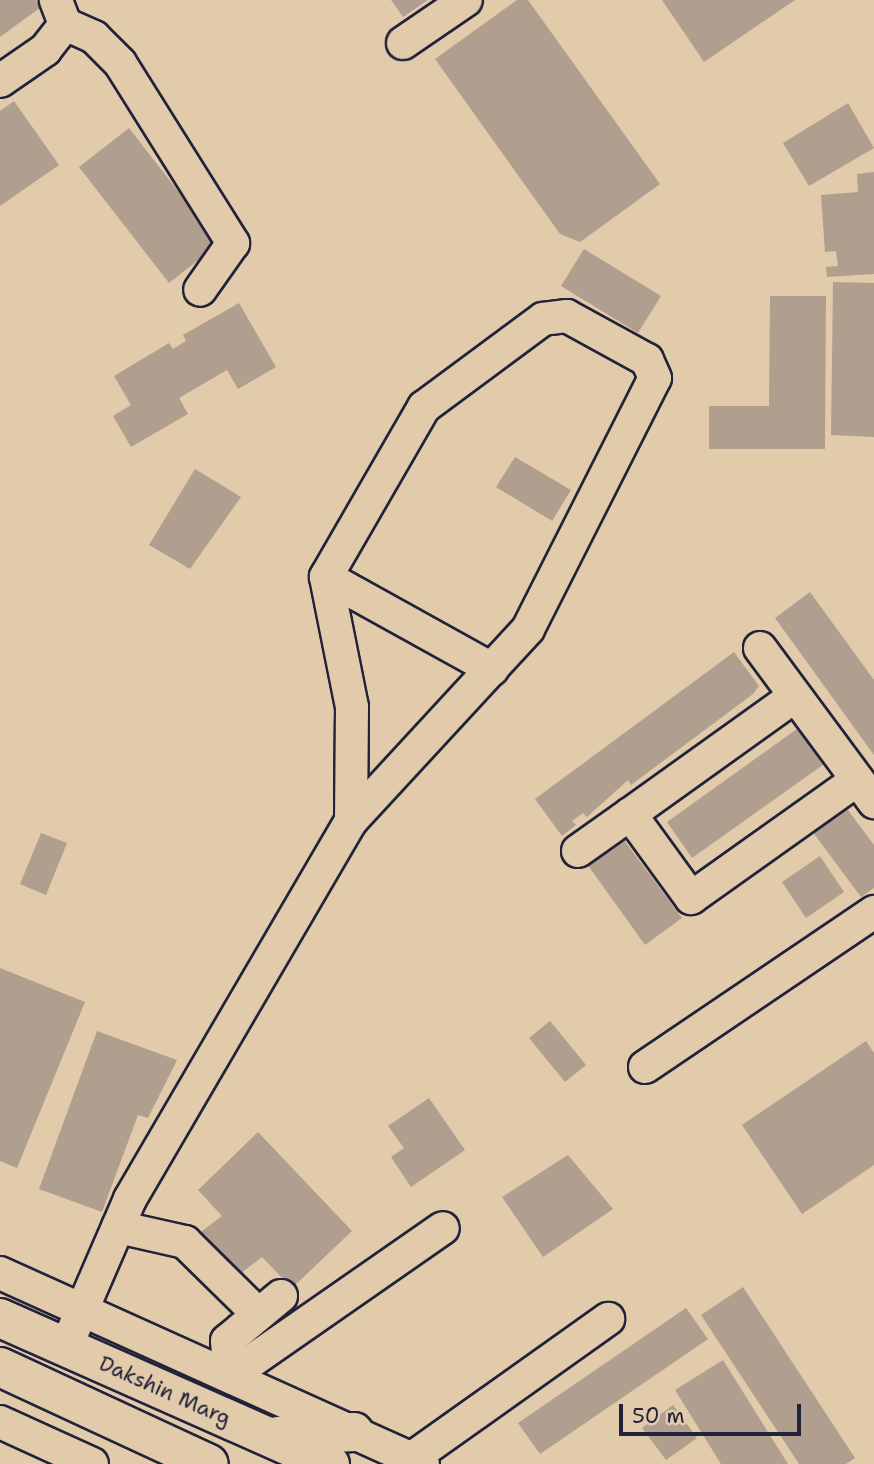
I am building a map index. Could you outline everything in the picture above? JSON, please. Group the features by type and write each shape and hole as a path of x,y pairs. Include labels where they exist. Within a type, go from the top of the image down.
{"highway":[{"name":"Dakshin Marg","path":"0,1318 330,1464"},
{"path":"0,1367 163,1454 209,1464"},
{"path":"269,1437 354,1433"}],"street":[{"path":"403,43 466,0"},
{"path":"0,81 45,50 60,12 94,37 120,63 233,243 200,290"},
{"path":"66,1347 118,1227 351,821 528,629 655,378 647,360 567,316 543,319 424,407 326,577 352,707 351,821"},
{"path":"326,577 492,669"},
{"path":"630,814 691,898 865,791 760,648"},
{"path":"578,851 795,696"},
{"path":"645,1067 874,912"},
{"path":"118,1227 185,1242 268,1303 227,1341 230,1376"},
{"path":"230,1376 443,1228"},
{"path":"0,1273 417,1461 608,1319"},
{"path":"0,1422 92,1464"}],"building":[{"path":"0,0 36,0 41,7 0,37"},
{"path":"391,0 428,0 403,17"},
{"path":"517,0 528,0 660,184 580,242 560,234 435,59"},
{"path":"662,0 795,0 704,62"},
{"path":"14,101 59,165 0,206 0,111"},
{"path":"848,103 874,148 809,186 783,143"},
{"path":"129,128 219,244 169,283 79,167"},
{"path":"874,172 874,274 827,277 826,267 838,266 836,251 825,252 821,195 858,192 857,174"},
{"path":"584,249 661,296 638,333 561,286"},
{"path":"833,282 874,283 874,437 831,435"},
{"path":"770,296 826,296 825,449 709,449 709,406 769,406"},
{"path":"239,303 276,367 238,389 227,370 179,398 188,414 131,447 113,416 131,405 114,376 169,343 173,349 186,341 183,335"},
{"path":"515,457 571,490 552,521 496,487"},
{"path":"195,469 241,497 190,569 149,545"},
{"path":"810,592 874,680 874,755 775,618"},
{"path":"734,652 759,686 753,694 631,785 628,780 587,817 583,813 572,821 576,825 562,836 535,799"},
{"path":"801,726 827,762 692,858 667,822"},
{"path":"842,802 874,845 874,888 861,897 809,827"},
{"path":"618,832 682,918 645,945 582,857"},
{"path":"41,833 67,843 46,895 20,884"},
{"path":"820,856 844,892 806,918 782,882"},
{"path":"0,968 85,1002 17,1168 0,1161"},
{"path":"550,1021 586,1065 565,1082 529,1038"},
{"path":"97,1031 177,1060 148,1118 138,1115 102,1212 39,1189"},
{"path":"866,1041 874,1053 874,1165 802,1214 742,1125"},
{"path":"429,1098 465,1150 411,1187 391,1157 404,1148 388,1126"},
{"path":"258,1132 352,1231 292,1288 262,1257 236,1277 201,1242 202,1231 222,1216 198,1190"},
{"path":"568,1155 613,1209 543,1257 502,1197"},
{"path":"743,1287 855,1458 846,1464 799,1464 701,1315"},
{"path":"686,1308 708,1339 540,1454 518,1423"},
{"path":"723,1360 788,1464 721,1464 675,1390"},
{"path":"673,1405 697,1438 666,1460 642,1428"}]}
